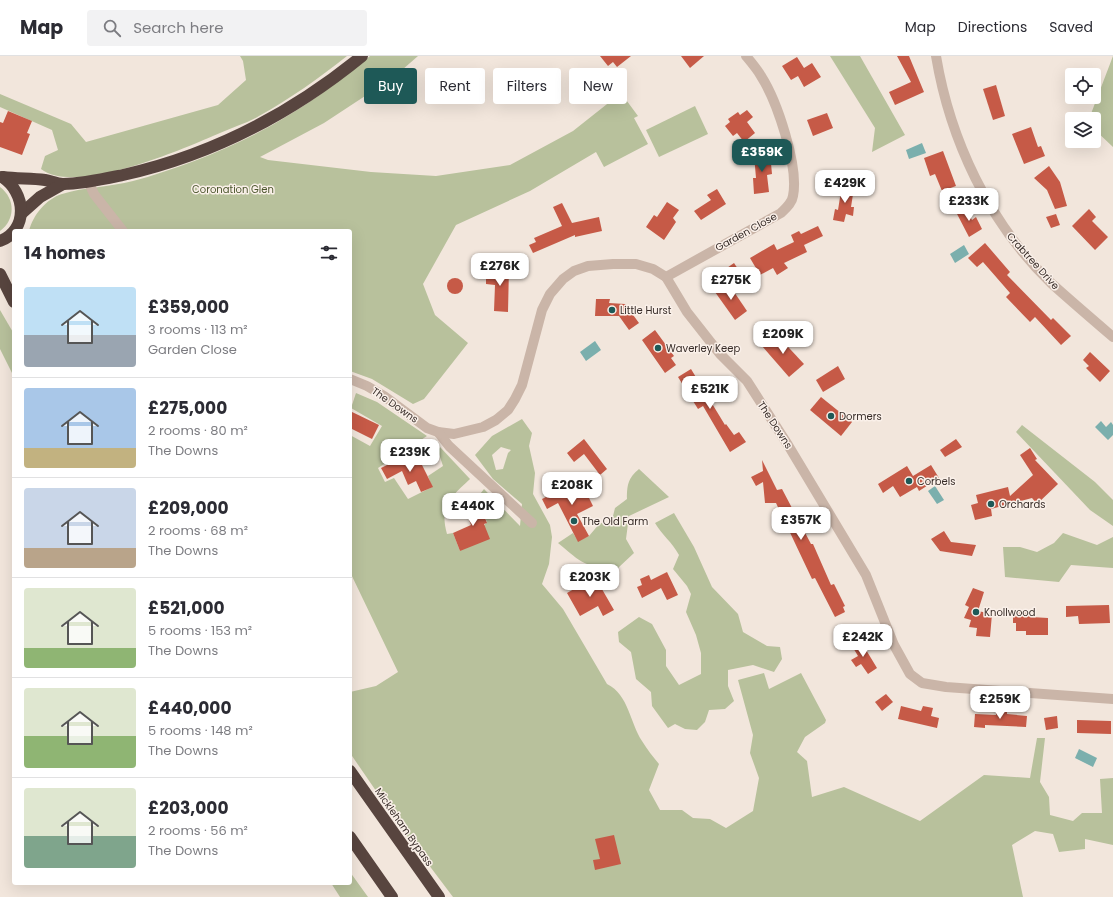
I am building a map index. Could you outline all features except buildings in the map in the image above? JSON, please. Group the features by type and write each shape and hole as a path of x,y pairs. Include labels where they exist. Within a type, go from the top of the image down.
{"highway":[{"path":"1,177 45,180 63,184 141,171 176,161 236,138 312,95 362,56"},
{"path":"1,177 16,190 21,201 22,213 17,229"},
{"path":"22,213 40,197 63,184"},
{"path":"0,242 12,233"},
{"path":"0,274 12,298"},
{"name":"Mickleham Bypass","path":"352,774 439,897"},
{"path":"352,840 392,897"}],"street":[{"name":"Garden Close","path":"666,277 781,213 789,205 793,197 794,174 788,140 762,76 746,56"},
{"name":"Crabtree Drive","path":"936,56 939,74 957,137 980,188 1005,230 1050,282 1113,336"},
{"path":"88,181 94,194 121,229"},
{"name":"The Downs","path":"352,380 373,389 427,428 438,432 454,434 477,428 496,420 508,410 522,385 542,310 550,294 562,279 574,271 588,266 636,264 653,269 666,277 687,312 720,354 747,381 812,484 866,575 894,645 910,674 922,683 946,688 1113,699"},
{"name":"The Downs","path":"438,432 448,446 532,523"}],"green space":[{"path":"240,56 347,56 293,95 245,123 156,159 103,174 79,177 57,176 41,169 45,156 58,150 52,130 0,107 0,94 71,124 86,142 218,105 246,80 243,61"},
{"name":"Coronation Glen","path":"370,56 418,56 404,68 364,68 364,97 324,123 260,157 268,160 371,172 436,176 510,165 573,131 607,104 627,104 627,101 638,116 634,118 648,144 604,167 596,152 530,191 456,225 423,284 435,315 468,343 424,399 413,404 372,379 352,372 352,229 30,229 41,208 56,196 79,190 133,181 191,162 230,146 267,128 307,104"},
{"path":"830,56 860,56 905,135 872,152 875,128"},
{"path":"1113,56 1113,147 1101,136 1101,112 1092,112 1095,104 1101,104 1101,88"},
{"path":"695,106 708,134 659,157 646,130"},
{"path":"0,187 9,197 12,209 9,221 0,231"},
{"path":"0,310 12,331 12,373 0,349"},
{"path":"356,393 377,402 427,436 378,468 385,482 394,478 408,499 432,487 428,476 443,466 438,451 440,447 470,479 452,497 448,503 445,516 447,534 453,533 460,551 487,522 477,498 484,489 520,526 522,504 493,479 475,455 492,436 522,419 532,433 529,446 535,473 533,494 550,525 552,537 549,564 542,584 563,609 607,684 620,695 625,702 638,734 659,764 649,790 660,810 682,810 693,818 710,819 726,828 753,811 759,778 750,753 753,735 738,680 764,673 769,689 801,673 826,720 825,723 805,737 797,752 807,761 812,797 844,787 920,821 984,775 1030,778 1037,738 1045,738 1040,782 1049,797 1050,815 1073,821 1082,813 1102,813 1100,779 1113,778 1113,845 1085,839 1085,849 1059,852 1053,834 1035,831 1012,845 1023,897 453,897 407,836 352,756 352,692 376,686 398,672 352,576 352,436 370,446 382,426 352,409","holes":["501,447 511,450 508,453 503,469 496,470 492,455"]},
{"path":"1022,425 1095,482 1113,500 1113,526 1090,510 1016,432"},
{"path":"639,469 669,497 629,516 626,539 634,553 618,568 598,567 585,563 558,543 573,533 578,541 589,536 600,523 611,524 615,508 627,499 627,490 630,479"},
{"path":"674,513 694,547 712,587 738,614 743,632 767,646 780,647 782,659 774,672 753,665 728,670 728,686 734,701 725,709 709,710 705,722 697,730 685,729 675,724 668,728 652,706 651,692 636,679 631,652 619,642 618,632 639,617 652,624 666,650 666,666 679,685 701,674 701,653 696,635 686,612 691,594 687,586 673,569 679,555 655,523"},
{"path":"1063,533 1097,545 1113,537 1113,568 1071,565 1059,582 1005,577 1003,547 1020,547 1037,552 1054,543"},
{"path":"352,875 368,897 340,897 332,885 352,885"}],"water":[{"path":"922,143 926,153 909,159 906,150"},
{"path":"964,245 969,254 955,263 950,254"},
{"path":"595,341 601,350 586,361 580,352"},
{"path":"1101,421 1106,427 1111,422 1113,425 1113,435 1108,440 1095,427"},
{"path":"935,486 944,500 937,504 928,491"},
{"path":"1079,749 1097,758 1093,767 1075,758"}],"place":[{"name":"Little Hurst","path":"612,310"},
{"name":"Waverley Keep","path":"658,348"},
{"name":"Dormers","path":"831,416"},
{"name":"Corbels","path":"909,481"},
{"name":"Orchards","path":"991,504"},
{"name":"The Old Farm","path":"574,521"},
{"name":"Knollwood","path":"976,612"}]}
